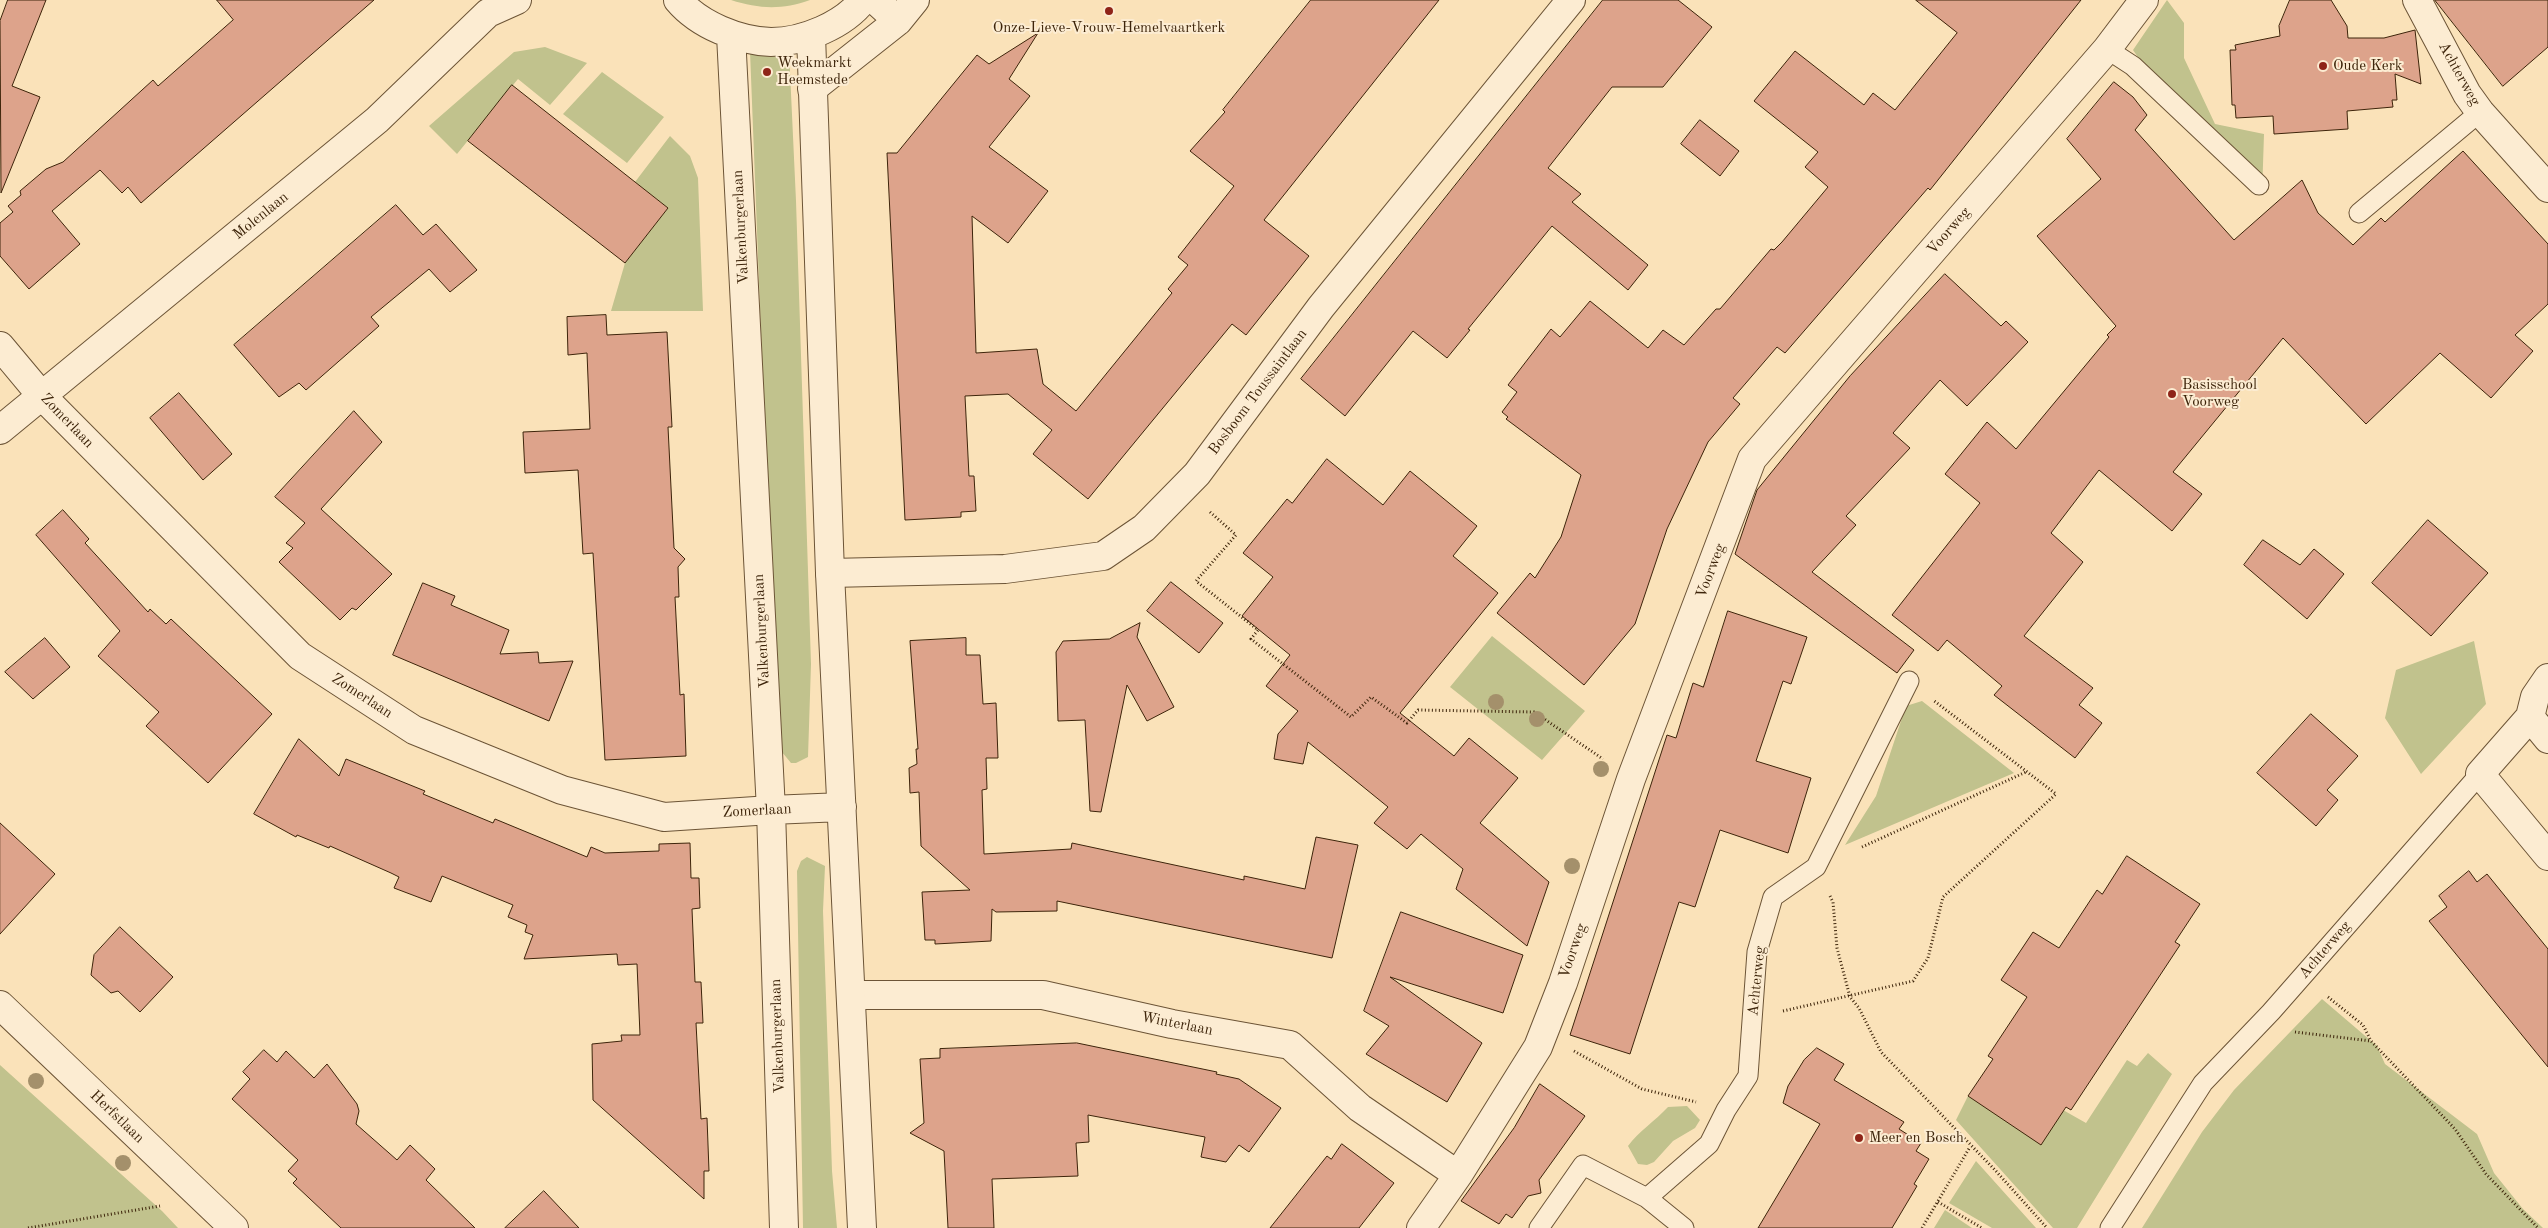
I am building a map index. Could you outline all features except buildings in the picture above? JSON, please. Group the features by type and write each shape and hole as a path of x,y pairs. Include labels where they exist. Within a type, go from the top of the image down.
{"street":[{"name":"Molenlaan","path":"0,430 377,120 488,13 517,0"},
{"path":"678,0 688,11 731,35 771,42 811,35 854,11 863,0"},
{"path":"875,0 898,21"},
{"path":"812,89 898,21 915,0"},
{"name":"Bosboom Toussaintlaan","path":"830,573 1005,569 1103,556 1144,528 1203,466 1321,307 1570,0"},
{"name":"Voorweg","path":"1421,1228 1458,1175 1538,1047 1562,983 1631,779 1752,459 2107,49 2144,0"},
{"name":"Achterweg","path":"2417,0 2467,94 2480,112 2548,188"},
{"name":"Valkenburgerlaan","path":"731,35 771,810 784,1228"},
{"path":"811,35 830,573 862,1228"},
{"name":"Zomerlaan","path":"0,346 41,395 300,656 414,730 562,790 664,816 842,807"},
{"name":"Achterweg","path":"2480,774 2530,717 2535,697 2548,678"},
{"path":"2530,717 2548,739"},
{"path":"2480,774 2548,856"},
{"name":"Winterlaan","path":"852,995 1043,995 1172,1024 1290,1045 1360,1108 1458,1175"},
{"name":"Herfstlaan","path":"0,1005 234,1228"}],"lane":[{"path":"2107,49 2133,66 2259,185"},
{"path":"2359,213 2480,112"},
{"name":"Achterweg","path":"1647,1198 1709,1144 1726,1110 1748,1076 1757,952 1773,897 1816,867 1908,681"},
{"name":"Achterweg","path":"2110,1228 2203,1083 2271,1012 2480,774"},
{"path":"1539,1228 1583,1165 1647,1198 1684,1228"}],"path":[{"path":"1183,489 1236,536 1196,581 1258,630 1251,638 1351,718 1371,697 1407,723 1418,710 1534,712 1631,779"},
{"path":"1753,1018 1913,981 1928,958 1943,897 2056,794 1908,681"},
{"path":"2026,772 1816,867 1833,902 1837,948 1850,997 1859,1008 1881,1052 2047,1228"},
{"path":"2328,997 2363,1025 2371,1042 2455,1129 2486,1174 2538,1228"},
{"path":"2271,1012 2288,1031 2371,1042"},
{"path":"1542,1033 1642,1089 1726,1110"},
{"path":"1922,1228 1970,1146"},
{"path":"28,1228 204,1199"},
{"path":"1938,1202 1982,1228"}],"green space":[{"path":"731,0 810,0 780,7 761,7"},
{"path":"2167,0 2184,23 2184,58 2215,124 2264,134 2262,195 2186,128 2133,50"},
{"path":"545,47 587,63 550,105 518,79 457,154 429,126 514,52"},
{"path":"789,50 796,201 811,664 808,757 796,763 791,763 777,746 750,51"},
{"path":"602,72 664,117 627,163 563,114"},
{"path":"670,136 690,156 698,178 703,311 611,311 625,263 668,208 635,182"},
{"path":"1492,636 1585,711 1542,760 1450,687"},
{"path":"2474,641 2486,704 2421,774 2385,718 2396,670"},
{"path":"1922,701 2014,773 1845,845 1876,796 1906,706"},
{"path":"807,857 825,866 823,911 832,1171 837,1228 803,1228 797,871 801,861"},
{"path":"2322,999 2377,1046 2385,1064 2477,1134 2494,1173 2523,1209 2543,1228 2142,1228 2202,1132 2234,1090"},
{"path":"2148,1053 2172,1074 2077,1228 2053,1228 1956,1120 1968,1096 2041,1144 2063,1110 2086,1123 2127,1060 2137,1066"},
{"path":"0,1065 162,1211 178,1228 0,1228"},
{"path":"1687,1106 1700,1120 1695,1128 1673,1141 1654,1162 1647,1165 1638,1164 1628,1146 1632,1141 1668,1107"},
{"path":"1976,1161 2036,1228 1992,1228 1949,1203"},
{"path":"1945,1210 1972,1228 1934,1228"}],"place":[{"name":"Onze-Lieve-Vrouw-Hemelvaartkerk","path":"1109,11"},
{"name":"Oude Kerk","path":"2323,66"},
{"name":"Weekmarkt Heemstede","path":"767,72"},
{"name":"Basisschool Voorweg","path":"2172,394"},
{"name":"Meer en Bosch","path":"1859,1138"}]}
